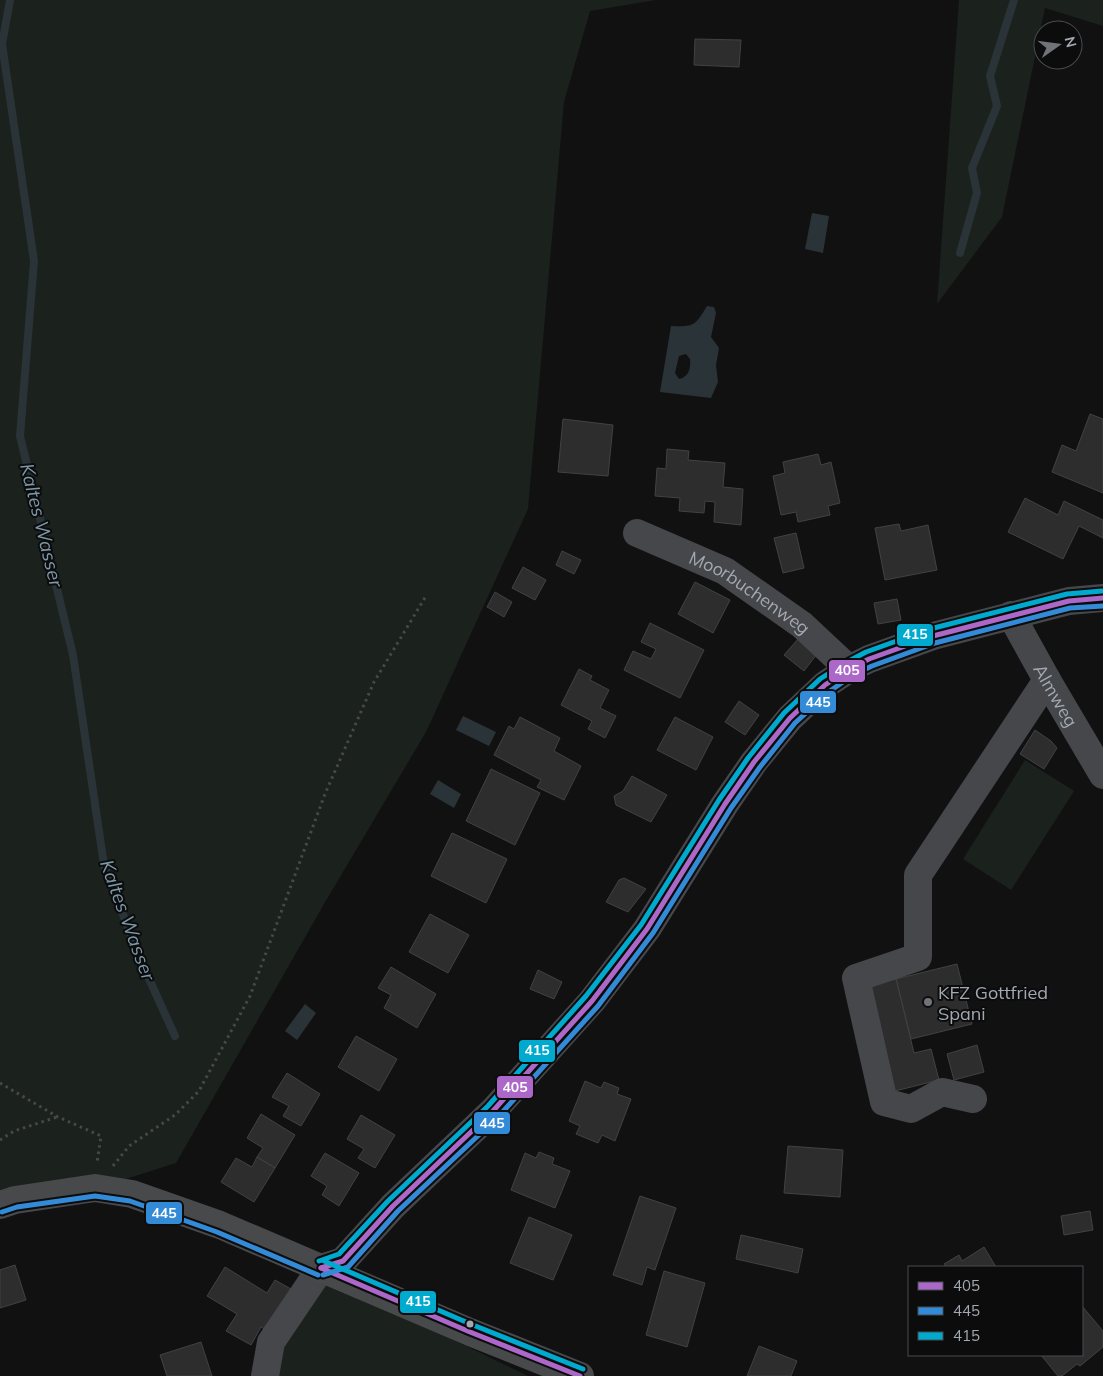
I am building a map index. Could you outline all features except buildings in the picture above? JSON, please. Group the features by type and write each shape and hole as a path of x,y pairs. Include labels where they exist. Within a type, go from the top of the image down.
{"main road":[{"path":"0,1206 15,1200 95,1188 132,1194 220,1226 470,1332 580,1376"}],"street":[{"name":"Moorbuchenweg","path":"637,533 725,571 802,626 849,668"},
{"path":"265,1376 271,1342 321,1268 343,1261 393,1206 493,1111 570,1026 647,929 725,804 754,762 790,718 825,685 849,668 933,636 1069,601 1103,598"},
{"name":"Almweg","path":"1011,615 1103,775"},
{"path":"972,1099 942,1092 911,1109 884,1102 856,978 918,957 918,875 1047,680"}],"path":[{"path":"95,1188 129,1146 175,1115 199,1091 250,996 325,794 374,682 426,596"},
{"path":"0,1083 58,1117 101,1136 95,1188"},
{"path":"0,1140 14,1131 58,1117"}],"shaded area":[{"path":"0,0 656,0 590,11 564,102 528,509 426,732 324,904 176,1163 0,1219"},
{"path":"959,0 1103,0 1103,26 1045,8 1043,20 1033,20 1033,66 1002,217 937,304"},
{"path":"812,213 829,216 823,253 805,249"},
{"path":"707,306 714,307 716,313 711,337 719,348 716,365 718,382 711,398 660,392 671,326 693,324","holes":["686,354 690,359 689,372 679,379 675,373 679,356"]},
{"path":"463,716 496,732 489,746 456,730"},
{"path":"1025,760 1074,791 1011,890 963,859"},
{"path":"438,780 461,794 454,808 430,794"},
{"path":"305,1004 316,1013 297,1040 285,1031"},
{"path":"322,1276 528,1376 276,1376 285,1341"}],"waterway":[{"name":"Kaltes Wasser","path":"10,0 2,44 34,261 20,436 73,655 104,865 140,959 175,1036"},
{"path":"960,253 977,193 972,168 997,106 990,76 1014,0"}],"transit line":[{"name":"415","path":"319,1261 339,1254 388,1201 488,1106 586,996 641,925 719,800 748,758 784,713 820,679 866,652 930,629 1067,594 1102,591"},
{"name":"405","path":"321,1268 343,1261 393,1206 493,1111 592,1001 647,929 725,804 754,762 790,718 825,685 849,669 869,659 933,636 1069,601 1103,598"},
{"name":"445","path":"323,1275 348,1267 398,1211 499,1116 598,1006 653,933 731,808 760,767 795,723 830,691 853,675 872,666 935,643 1070,608 1103,606"},
{"name":"445","path":"2,1212 17,1207 95,1196 130,1201 217,1232 318,1275"},
{"name":"415","path":"324,1261 473,1325 583,1369"},
{"name":"405","path":"321,1268 470,1332 580,1376"}],"place":[{"name":"KFZ Gottfried Spani","path":"928,1002"}]}
